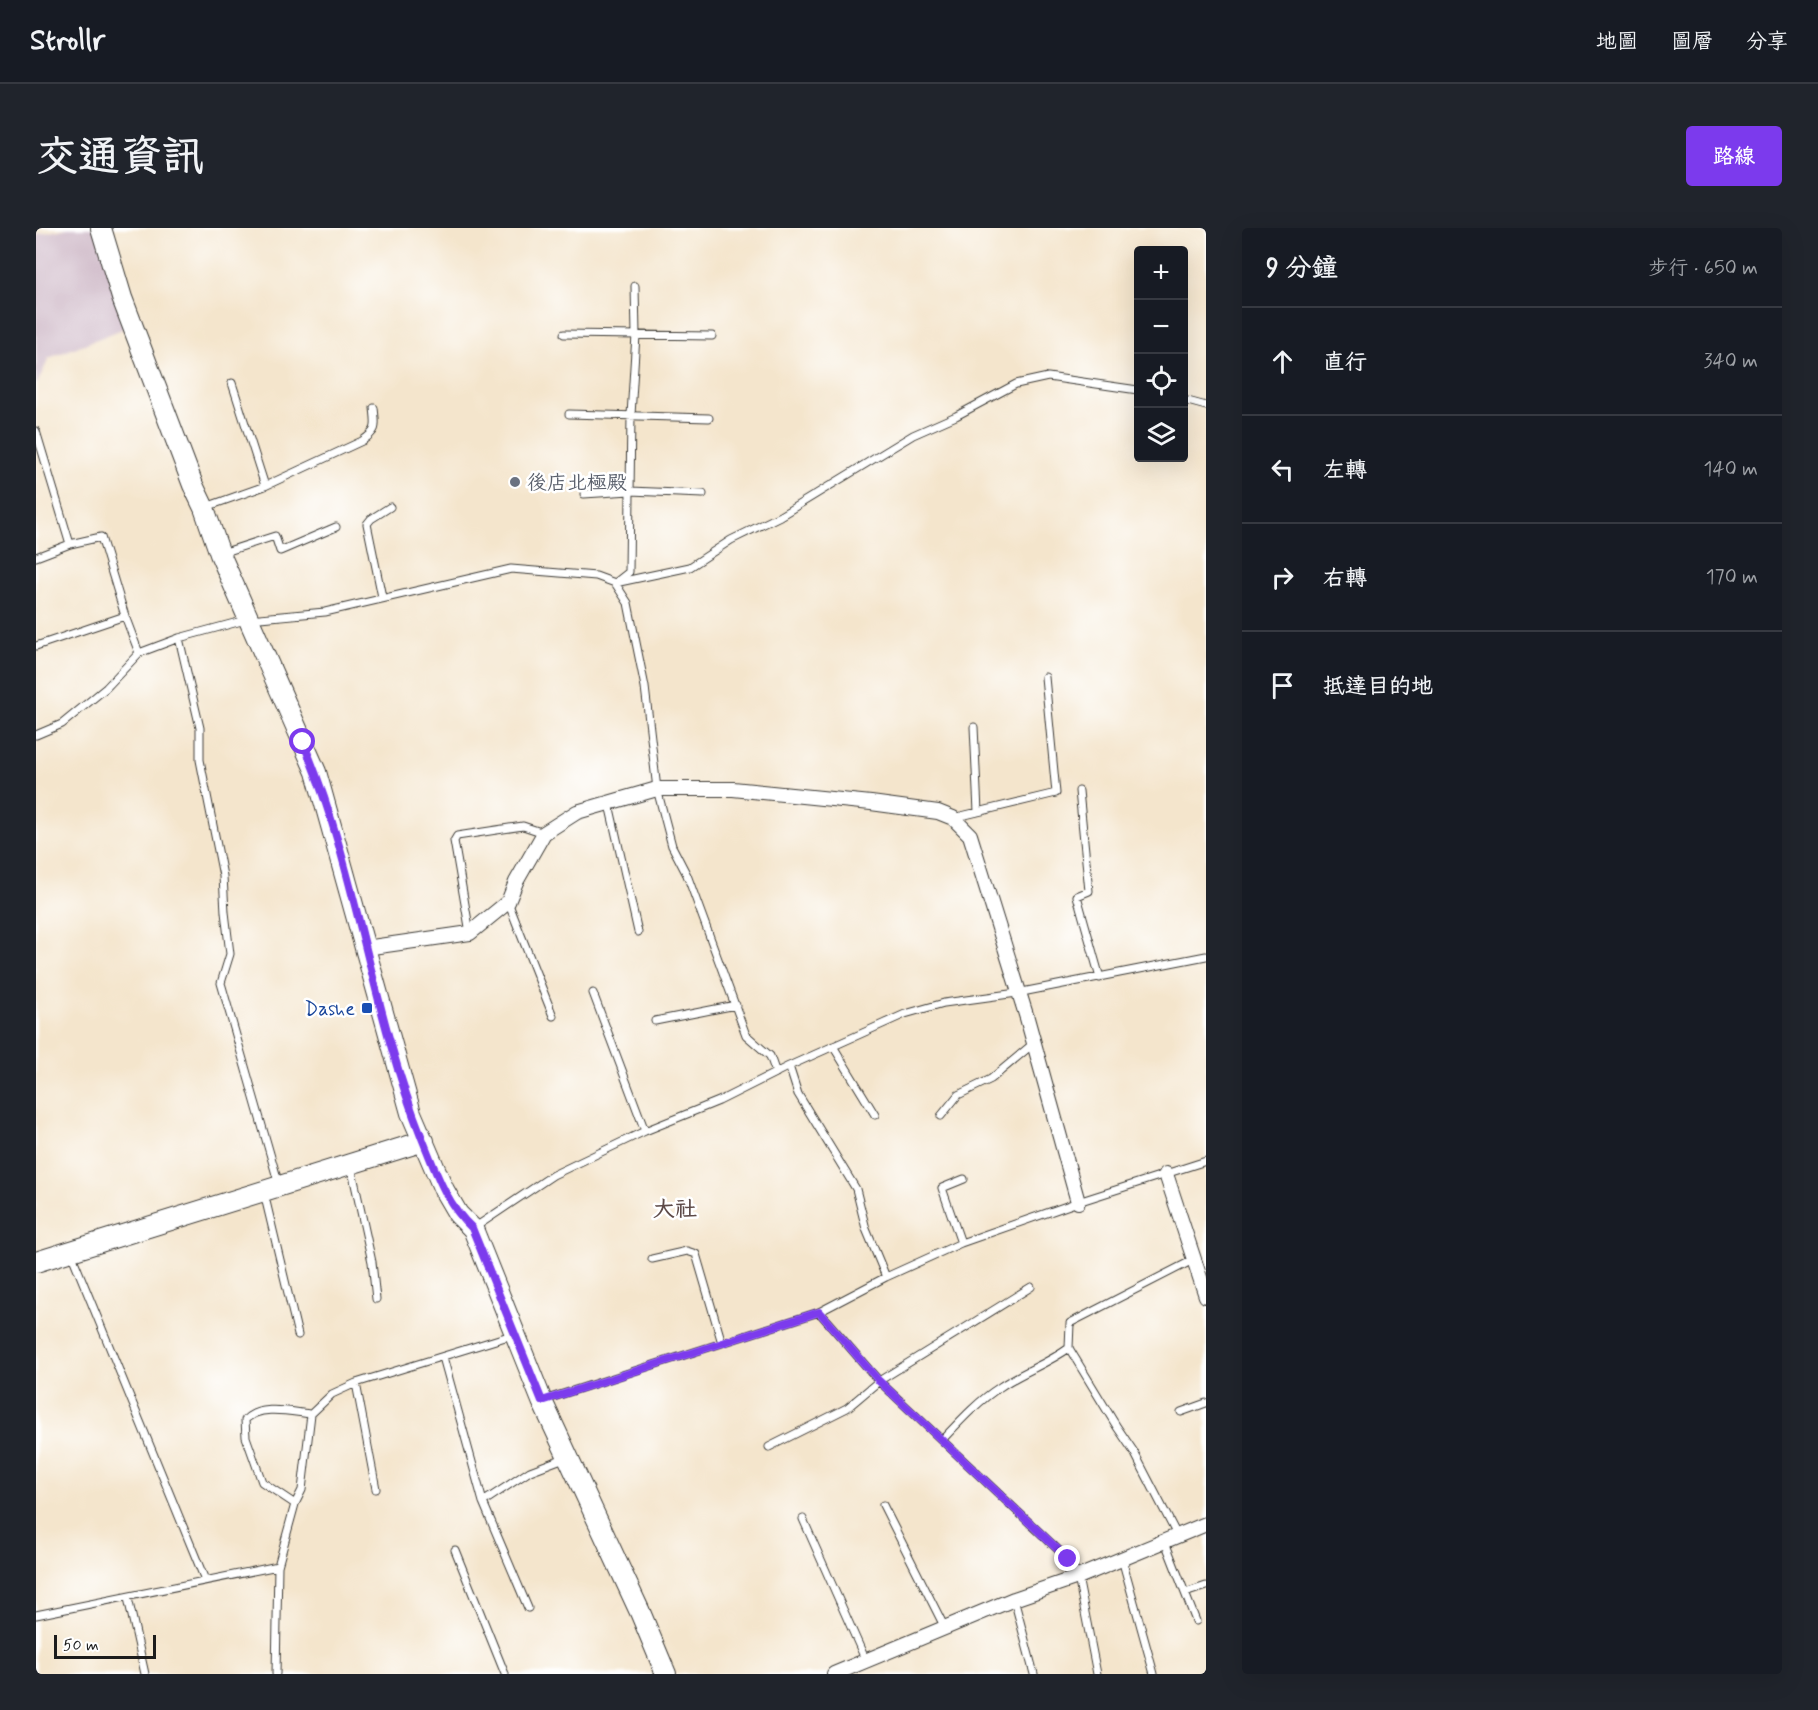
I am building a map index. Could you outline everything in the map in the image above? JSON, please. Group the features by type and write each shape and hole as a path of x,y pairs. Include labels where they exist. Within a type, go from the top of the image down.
{"street":[{"path":"101,228 122,298 193,485 204,508 219,554 316,772 411,1113 444,1190 458,1214 472,1228 542,1401 640,1612 666,1674"},
{"path":"365,948 470,933 508,902 516,882 544,833 577,813 657,789 733,789 938,812 953,818 970,836 1034,1043 1078,1202"},
{"path":"36,1262 423,1141"},
{"path":"1166,1174 1206,1296"},
{"path":"834,1674 1014,1599 1078,1577 1206,1524"}],"lane":[{"path":"615,583 629,572 631,415 636,335 635,286"},
{"path":"564,334 712,336"},
{"path":"36,735 62,724 106,688 139,653 179,638 249,619 325,612 511,568 596,576 615,583 690,567 731,540 780,516 913,435 956,416 1016,384 1048,377 1134,389"},
{"path":"232,384 264,486"},
{"path":"1188,401 1206,406"},
{"path":"204,508 264,486 362,441 374,433 376,426 374,408"},
{"path":"569,414 708,418"},
{"path":"36,431 70,544"},
{"path":"584,494 630,491 703,494"},
{"path":"382,597 367,524 370,519 390,507"},
{"path":"219,554 275,536 280,551 336,527"},
{"path":"36,557 70,544 101,537 139,653"},
{"path":"615,583 628,603 643,676 657,789 672,846 687,874 746,1035 770,1056 776,1073"},
{"path":"36,646 125,616"},
{"path":"179,638 200,728 200,760 223,876 230,954 221,982 271,1188 298,1335"},
{"path":"953,818 1056,793 1045,677"},
{"path":"974,727 978,813"},
{"path":"1079,791 1089,891 1077,896 1100,978"},
{"path":"609,804 638,932"},
{"path":"470,933 454,841 457,836 523,826 544,833"},
{"path":"508,902 553,1016"},
{"path":"472,1228 554,1175 645,1131 719,1101 789,1066 904,1014 944,1003 1017,993 1206,956"},
{"path":"593,993 645,1131"},
{"path":"655,1021 736,1005"},
{"path":"941,1116 958,1095 991,1079 1034,1043"},
{"path":"833,1046 875,1115"},
{"path":"789,1066 798,1094 856,1189 866,1228 886,1277"},
{"path":"542,1401 819,1312 886,1277 961,1243 1206,1161"},
{"path":"350,1164 372,1262 376,1299"},
{"path":"961,1243 942,1188 964,1179"},
{"path":"70,1251 205,1580"},
{"path":"652,1259 687,1251 696,1254 722,1343"},
{"path":"1178,1537 1134,1452 1069,1348 1070,1323 1195,1259"},
{"path":"769,1448 847,1408 879,1381 1031,1287"},
{"path":"819,1312 879,1381 1068,1559 1078,1577 1097,1674"},
{"path":"276,1674 278,1566 302,1490 310,1414 332,1394 356,1383 514,1335"},
{"path":"942,1440 972,1409 1000,1386 1057,1357 1069,1348"},
{"path":"443,1358 483,1502 528,1608"},
{"path":"356,1383 376,1489"},
{"path":"1181,1412 1206,1403"},
{"path":"296,1504 262,1482 246,1437 245,1420 251,1414 263,1411 310,1414"},
{"path":"483,1502 530,1471 567,1456"},
{"path":"883,1505 945,1628"},
{"path":"803,1519 866,1661"},
{"path":"1165,1542 1196,1621"},
{"path":"456,1550 505,1674"},
{"path":"1122,1559 1154,1674"},
{"path":"36,1615 278,1566"},
{"path":"1185,1593 1206,1586"},
{"path":"128,1598 145,1674"},
{"path":"1014,1599 1034,1674"}],"shaded area":[{"path":"68,228 100,228 135,324 49,358 36,386 36,235"}],"place":[{"name":"後店北極殿","path":"515,482"},
{"name":"Dashe","path":"367,1008"}],"district":[{"name":"大社","path":"675,1208"}],"route":[{"path":"303,742 316,772 336,840 411,1113 453,1207 472,1228 542,1401 819,1312 879,1381 1068,1559"}]}
